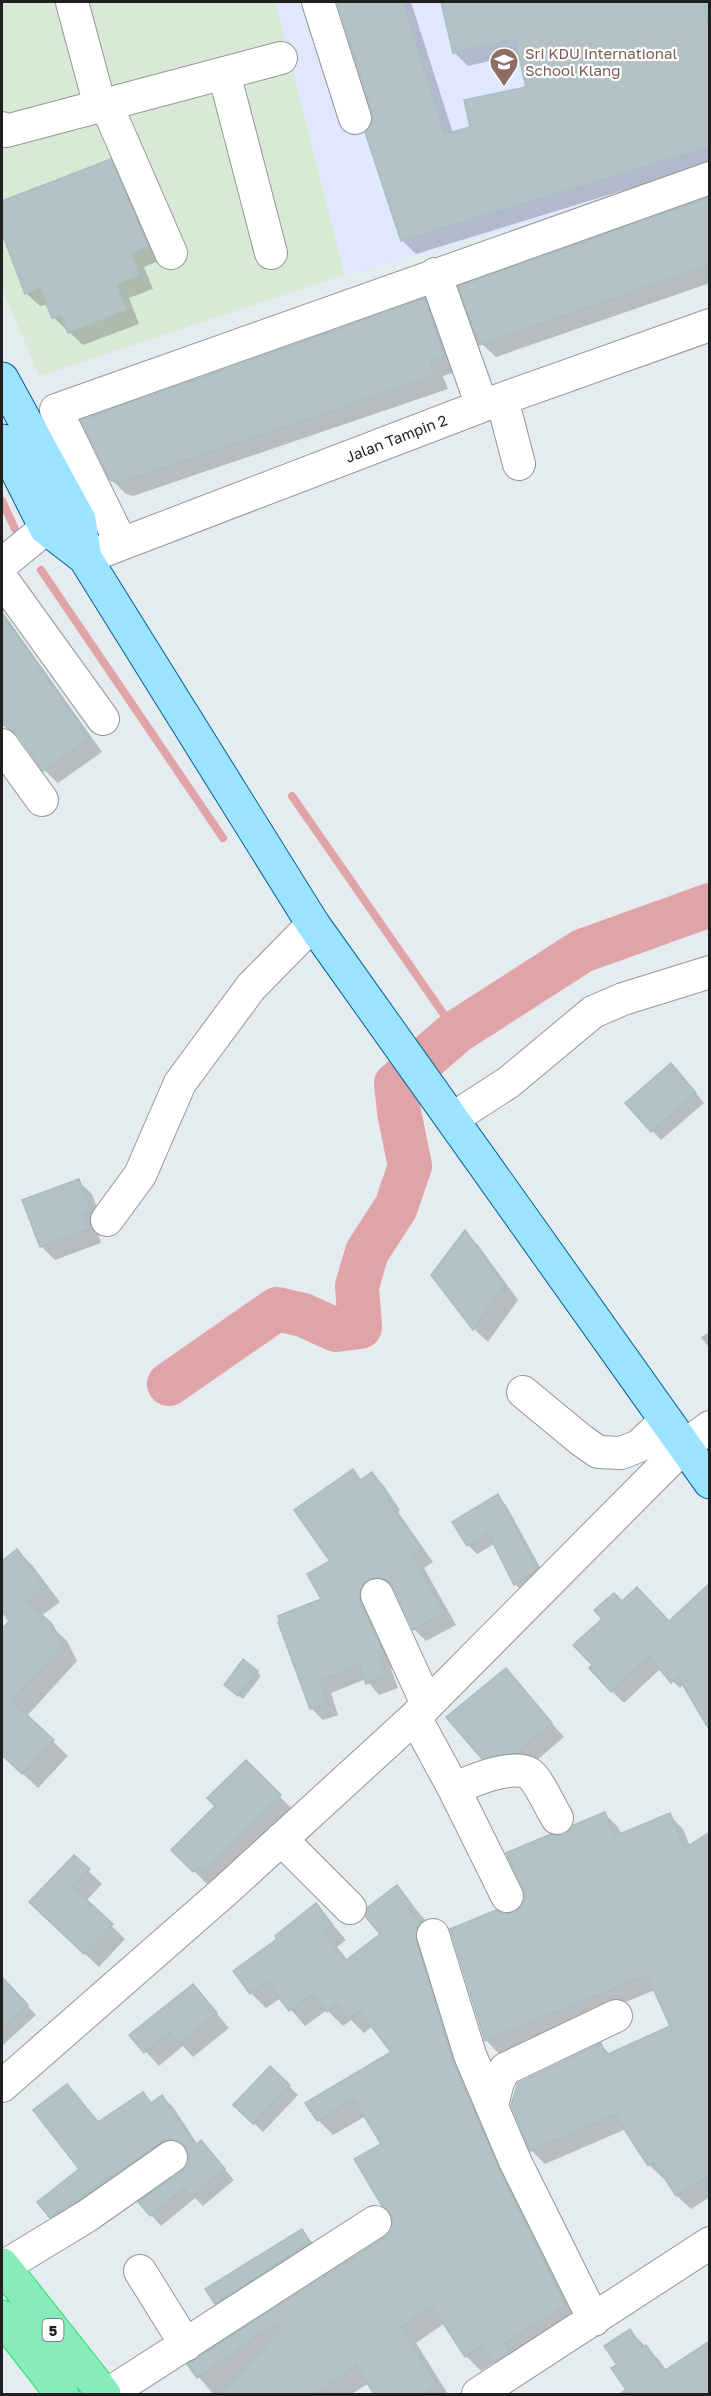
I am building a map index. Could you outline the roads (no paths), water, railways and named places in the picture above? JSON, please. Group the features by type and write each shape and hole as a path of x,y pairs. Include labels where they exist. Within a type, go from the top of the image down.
{"highway":[{"name":"5","path":"2,2266 106,2394"},
{"name":"5","path":"2,2317 62,2394"}],"main road":[{"path":"2,379 79,520 85,558"},
{"path":"2,441 46,528 85,558 313,924 445,1108 687,1431 710,1482"}],"street":[{"path":"72,2 103,105 171,253"},
{"path":"318,2 355,118"},
{"path":"2,128 6,130 280,58"},
{"path":"225,73 271,253"},
{"path":"121,543 56,410 710,178"},
{"path":"435,274 519,464"},
{"name":"Jalan Tampin 2","path":"85,558 492,402 710,325"},
{"path":"2,562 46,528"},
{"path":"2,579 103,719"},
{"path":"2,745 42,800"},
{"path":"107,1220 140,1175 180,1083 252,987 313,924"},
{"path":"445,1108 508,1082 593,1012 623,999 710,972"},
{"path":"523,1392 598,1452 621,1453 687,1431"},
{"path":"2,2086 281,1839 421,1710 687,1431"},
{"path":"377,1596 454,1789 507,1896"},
{"path":"454,1789 508,1770 519,1770 531,1775 557,1818"},
{"path":"281,1839 350,1908"},
{"path":"433,1935 470,2055 515,2160 594,2320"},
{"path":"492,2105 498,2082 506,2069 615,2016"},
{"path":"2,2266 87,2216 171,2157"},
{"path":"106,2394 186,2345 375,2222"},
{"path":"478,2394 710,2243"},
{"path":"140,2271 186,2345"}],"waterway":[{"path":"2,501 15,529"},
{"path":"41,570 223,838"},
{"path":"292,796 456,1032"},
{"path":"169,1384 277,1309 303,1315 336,1330 360,1327 357,1286 367,1252 396,1207 410,1166 396,1084 456,1032 582,951 710,905"}],"place":[{"name":"Sri KDU International School Klang","path":"504,88"}]}
